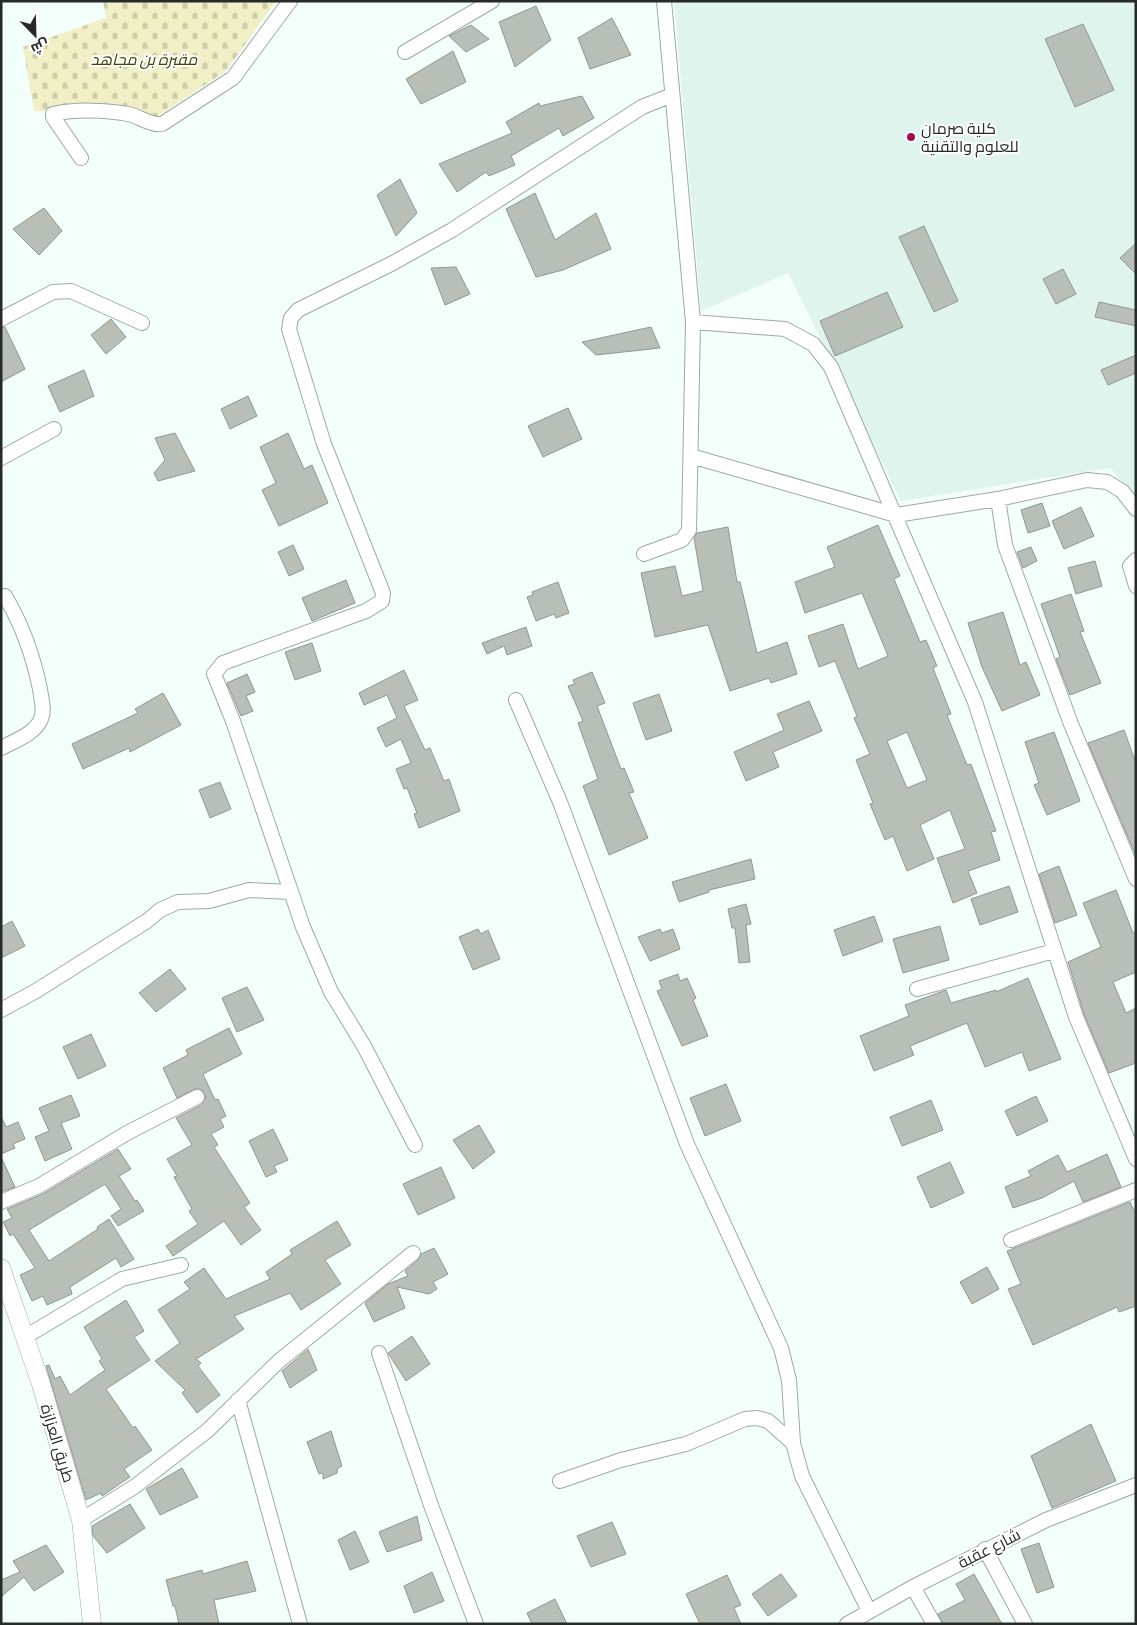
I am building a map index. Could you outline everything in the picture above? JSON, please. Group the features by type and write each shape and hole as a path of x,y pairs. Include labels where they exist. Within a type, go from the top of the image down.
{"street":[{"path":"81,158 53,117 53,114 74,112 128,114 156,124 162,124 233,78 290,1"},
{"path":"405,52 492,1"},
{"path":"644,554 682,540 689,530 693,322 664,1"},
{"path":"415,1145 364,1046 331,992 290,892 214,674 223,663 375,607 382,601 383,593 324,444 289,329 290,318 298,310 392,264 452,230 642,107 672,95"},
{"path":"1,319 53,292 70,291 142,323"},
{"path":"693,322 785,329 813,344 831,367 975,702 1076,1017 1136,1159"},
{"path":"1,458 54,429"},
{"path":"691,456 896,515 998,499 1087,480 1107,482 1114,486 1122,491 1136,509"},
{"path":"998,499 1008,554 1071,724 1136,879"},
{"path":"1136,560 1130,566 1136,586"},
{"path":"1,748 33,730 42,719 43,708 33,656 21,624 5,596"},
{"path":"516,700 560,802 687,1144 781,1348 789,1380 793,1444 802,1476 869,1611"},
{"path":"1,1010 147,921 160,910 178,902 209,901 249,890 290,892"},
{"path":"917,989 1054,951"},
{"path":"1,1202 38,1186 127,1134 197,1097"},
{"path":"1011,1240 1136,1190"},
{"path":"81,1520 134,1486 207,1431 279,1362 413,1253"},
{"path":"25,1337 122,1279 143,1272 167,1270 182,1265"},
{"name":"طريق العزازة","path":"1,1268 25,1337 81,1520 92,1624"},
{"path":"379,1353 432,1508 476,1624"},
{"path":"238,1400 300,1624"},
{"path":"560,1482 621,1460 686,1444 745,1419 757,1418 768,1421 793,1444"},
{"name":"شارع عقبة","path":"847,1624 985,1549 1046,1520 1136,1485"},
{"path":"985,1549 1025,1624"},
{"path":"913,1587 934,1624"}],"shaded area":[{"name":"كلية صرمان للعلوم والتقنية","path":"674,1 1136,1 1136,498 1110,468 901,501 788,273 701,311"}],"green space":[{"name":"مقبرة بن مجاهد","path":"103,1 276,1 226,71 150,121 134,113 34,111 23,47 106,18"}],"building":[{"path":"536,6 551,40 515,67 499,22"},
{"path":"612,18 631,55 590,69 578,38"},
{"path":"1083,24 1114,90 1075,107 1045,39"},
{"path":"471,25 489,39 466,52 449,36"},
{"path":"453,51 466,82 421,104 406,79"},
{"path":"582,96 594,118 563,136 559,128 511,156 515,165 489,176 486,172 457,192 439,164 512,133 506,122 539,103 540,106"},
{"path":"400,179 417,213 396,236 377,195"},
{"path":"535,193 555,240 596,213 611,249 563,270 536,277 506,209"},
{"path":"44,208 62,231 39,255 13,229"},
{"path":"924,226 958,301 934,312 899,237"},
{"path":"1136,243 1136,274 1120,258"},
{"path":"456,267 470,294 445,305 431,268"},
{"path":"1063,269 1076,294 1056,304 1043,279"},
{"path":"887,292 903,327 835,356 820,321"},
{"path":"1099,302 1136,310 1136,326 1095,317"},
{"path":"111,319 126,337 106,354 91,335"},
{"path":"5,327 25,369 1,382 1,328"},
{"path":"651,327 660,348 596,355 582,342"},
{"path":"1136,355 1136,373 1108,385 1101,370"},
{"path":"84,370 94,396 60,412 48,386"},
{"path":"248,396 257,416 230,429 221,409"},
{"path":"568,408 582,439 543,457 528,426"},
{"path":"175,433 195,471 158,481 154,473 165,460 155,438"},
{"path":"288,433 304,469 312,465 328,503 279,526 262,490 276,483 260,447"},
{"path":"1042,503 1050,526 1028,533 1021,510"},
{"path":"1081,507 1094,536 1064,549 1052,521"},
{"path":"878,525 900,576 894,579 920,642 926,640 937,666 933,668 951,714 947,715 967,765 971,764 996,831 991,832 1000,860 968,871 977,893 953,903 937,858 965,849 950,810 920,825 934,859 907,871 893,836 885,840 870,804 873,803 856,760 870,754 854,718 857,716 835,661 819,667 808,636 843,624 858,669 888,656 862,593 805,613 795,582 835,567 827,547","holes":["907,732 927,780 907,788 887,741"]},
{"path":"728,527 737,582 740,582 757,653 787,642 797,674 771,683 769,678 730,691 708,625 655,637 641,573 675,566 682,596 703,591 694,538 697,533"},
{"path":"293,545 304,569 289,576 278,552"},
{"path":"1031,547 1037,561 1023,568 1017,552"},
{"path":"1095,561 1102,586 1076,594 1068,568"},
{"path":"346,580 355,603 312,621 302,598"},
{"path":"558,582 569,613 556,618 554,614 536,621 527,597 533,595 532,592"},
{"path":"1071,594 1084,631 1080,632 1101,683 1070,695 1056,659 1060,657 1041,604"},
{"path":"1003,612 1020,665 1026,662 1040,695 1002,711 982,667 968,623"},
{"path":"526,627 532,646 507,655 504,646 487,654 482,643"},
{"path":"312,643 321,671 295,680 285,652"},
{"path":"404,670 418,700 404,706 425,750 430,748 444,781 449,779 460,811 419,828 414,814 417,813 407,788 404,789 396,769 411,763 401,739 386,747 377,728 397,718 387,695 364,705 359,693"},
{"path":"592,672 605,703 597,706 621,769 624,768 634,792 629,793 648,838 609,855 583,786 598,779 578,723 583,721 568,686 575,684 573,680"},
{"path":"247,674 255,692 246,696 253,711 241,716 227,683"},
{"path":"163,693 181,725 130,752 129,748 83,769 72,744 138,713 135,709"},
{"path":"659,694 672,731 646,740 633,703"},
{"path":"809,701 822,731 773,752 779,767 746,781 734,752 784,730 777,714"},
{"path":"1124,730 1136,763 1136,856 1088,743"},
{"path":"1054,732 1080,801 1047,815 1034,785 1039,783 1025,742"},
{"path":"220,782 231,809 210,818 199,790"},
{"path":"751,859 755,879 709,890 709,892 679,902 672,882"},
{"path":"1059,866 1077,915 1055,923 1039,874"},
{"path":"1009,886 1018,912 980,925 971,899"},
{"path":"1116,890 1133,933 1136,932 1136,972 1113,982 1126,1013 1136,1008 1136,1063 1109,1073 1084,1014 1068,962 1101,947 1083,903"},
{"path":"746,904 751,924 746,925 750,962 739,963 735,928 732,928 728,909"},
{"path":"874,916 883,941 843,956 834,930"},
{"path":"12,921 25,946 1,958 1,927"},
{"path":"940,926 949,960 903,973 893,939"},
{"path":"478,929 481,934 488,930 500,959 473,970 459,937"},
{"path":"660,929 662,933 673,929 680,949 650,961 638,937"},
{"path":"170,969 186,989 156,1012 139,993"},
{"path":"678,974 680,981 687,978 696,998 693,1000 708,1036 682,1046 657,991 662,989 659,981"},
{"path":"1028,978 1061,1059 1029,1071 1022,1052 985,1067 967,1023 910,1046 914,1055 874,1071 860,1036 909,1016 905,1005 946,990 951,1003 996,990 996,992"},
{"path":"247,987 264,1020 237,1032 222,998"},
{"path":"229,1028 242,1054 203,1074 215,1100 218,1099 226,1116 220,1119 224,1127 211,1134 218,1145 214,1147 250,1203 244,1207 261,1230 241,1245 224,1221 173,1256 166,1246 198,1224 189,1211 192,1209 174,1177 177,1176 167,1159 192,1145 176,1118 201,1105 206,1097 202,1090 197,1088 177,1098 163,1068 188,1055 186,1050"},
{"path":"91,1034 106,1066 78,1079 63,1047"},
{"path":"726,1084 741,1121 705,1136 690,1098"},
{"path":"71,1095 80,1116 61,1123 72,1149 45,1161 35,1137 49,1131 39,1108"},
{"path":"1036,1096 1048,1121 1017,1136 1005,1111"},
{"path":"931,1100 943,1130 902,1146 890,1117"},
{"path":"1,1116 6,1127 18,1122 25,1139 13,1144 15,1148 1,1154"},
{"path":"479,1125 495,1152 473,1169 453,1140"},
{"path":"273,1129 288,1160 274,1166 277,1172 266,1177 249,1141"},
{"path":"118,1149 131,1169 119,1176 135,1201 137,1200 144,1211 118,1226 111,1216 121,1209 105,1184 29,1230 49,1261 98,1229 97,1227 109,1219 134,1259 121,1267 116,1258 70,1287 72,1294 47,1305 43,1296 32,1301 20,1275 35,1268 13,1234 10,1236 3,1222 12,1218 7,1209 43,1194"},
{"path":"1107,1154 1121,1187 1083,1202 1074,1181 1042,1198 1013,1208 1005,1187 1031,1176 1028,1171 1058,1155 1067,1172"},
{"path":"1,1157 15,1187 1,1192"},
{"path":"950,1162 964,1193 931,1208 917,1177"},
{"path":"441,1167 455,1198 418,1215 403,1184"},
{"path":"1130,1202 1136,1215 1136,1306 1119,1312 1117,1307 1033,1345 1008,1289 1021,1284 1007,1251"},
{"path":"337,1221 351,1245 325,1260 341,1284 301,1310 290,1293 234,1316 244,1329 196,1359 201,1363 198,1366 220,1395 197,1413 182,1393 185,1390 155,1361 180,1343 158,1310 190,1289 184,1282 204,1268 226,1299 270,1279 266,1272 292,1254 290,1250"},
{"path":"434,1248 448,1274 433,1282 437,1289 429,1294 397,1287 405,1308 374,1322 365,1303 388,1284 408,1276 405,1271 418,1260 421,1254"},
{"path":"987,1267 999,1289 972,1304 960,1282"},
{"path":"126,1300 144,1331 134,1337 150,1360 106,1389 133,1428 135,1426 152,1450 124,1469 130,1477 102,1496 101,1493 86,1500 46,1366 49,1365 55,1379 60,1376 70,1395 105,1370 99,1361 102,1359 84,1327"},
{"path":"412,1336 430,1364 406,1381 388,1353"},
{"path":"308,1349 317,1370 290,1388 282,1371"},
{"path":"1091,1424 1116,1481 1052,1508 1031,1456"},
{"path":"331,1431 342,1466 338,1468 337,1473 323,1479 323,1473 319,1474 307,1442"},
{"path":"182,1468 198,1497 160,1515 146,1489"},
{"path":"130,1504 145,1528 107,1553 93,1536 92,1526"},
{"path":"417,1516 422,1540 387,1552 379,1532"},
{"path":"612,1522 626,1554 591,1567 577,1536"},
{"path":"355,1531 369,1562 350,1570 338,1540"},
{"path":"1039,1543 1054,1587 1037,1593 1021,1549"},
{"path":"46,1545 64,1572 34,1591 24,1577 1,1597 1,1580 20,1572 13,1561"},
{"path":"247,1561 256,1591 214,1600 219,1624 179,1624 166,1580 202,1570 203,1574"},
{"path":"432,1572 444,1601 414,1613 404,1586"},
{"path":"781,1574 797,1596 768,1616 752,1594"},
{"path":"974,1574 1002,1624 943,1624 938,1614 965,1600 956,1584"},
{"path":"727,1575 741,1605 734,1608 741,1624 700,1624 686,1594"},
{"path":"555,1599 567,1624 532,1624 527,1613"}],"place":[{"name":"كلية صرمان للعلوم والتقنية","path":"911,137"}]}
